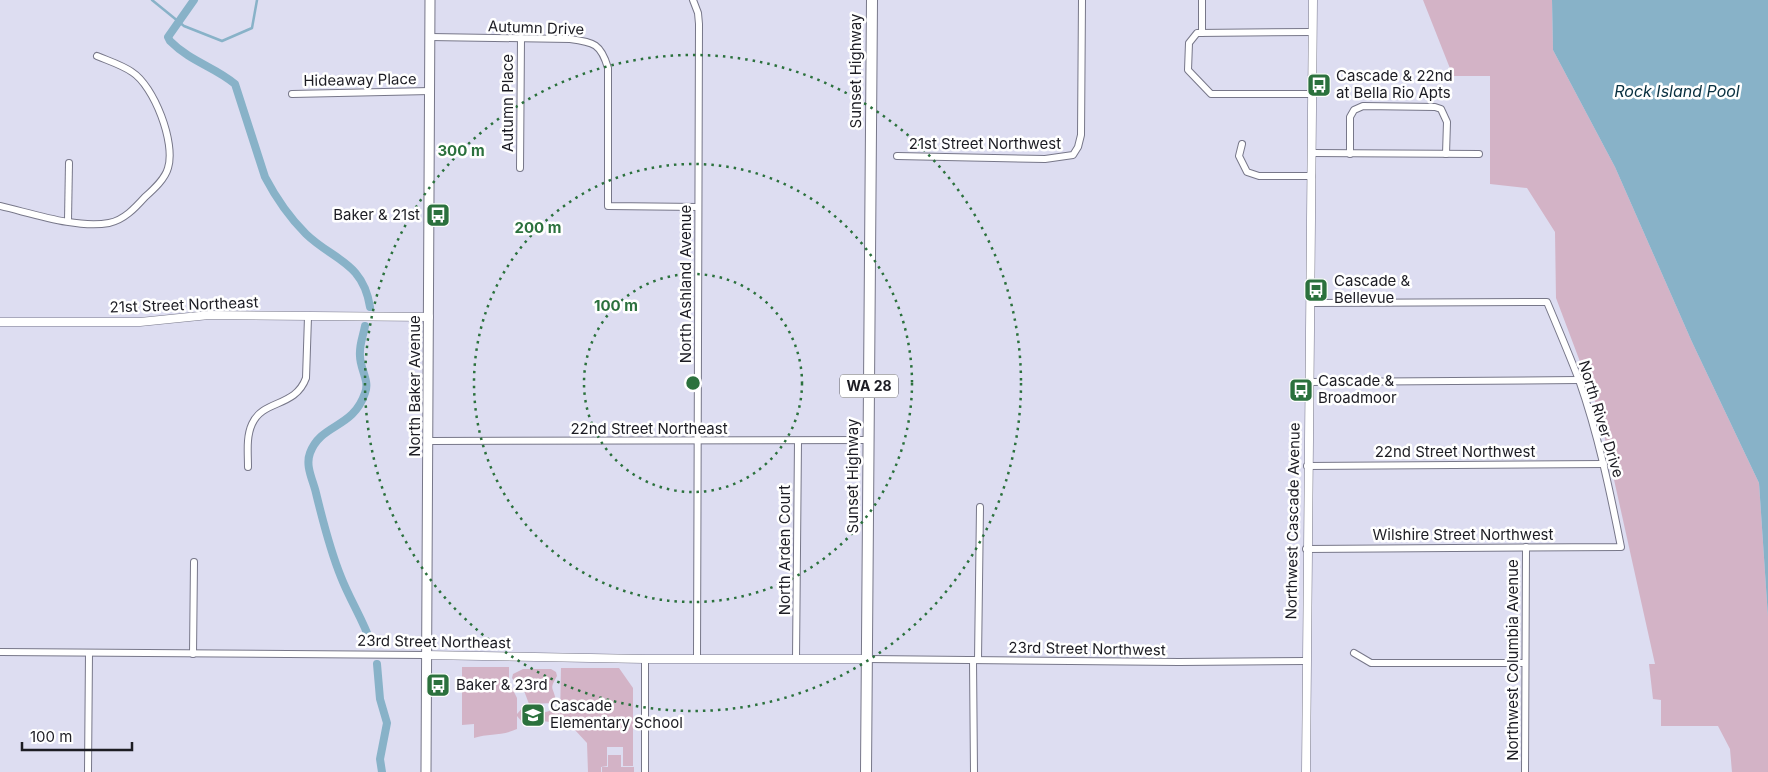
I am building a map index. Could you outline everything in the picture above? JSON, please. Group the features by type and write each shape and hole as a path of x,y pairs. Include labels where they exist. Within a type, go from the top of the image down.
{"highway":[{"name":"Sunset Highway","path":"866,772 872,0"}],"main road":[{"name":"North Baker Avenue","path":"426,772 430,0"}],"street":[{"name":"North Ashland Avenue","path":"693,0 698,13 699,24 698,658"},
{"name":"21st Street Northwest","path":"897,156 1061,158 1076,151 1080,142 1081,127 1082,0"},
{"path":"1202,0 1202,34"},
{"name":"Northwest Cascade Avenue","path":"1306,772 1306,549 1313,0"},
{"path":"1312,32 1197,34 1189,43 1188,70 1211,94 1312,94"},
{"name":"Autumn Drive","path":"430,37 521,38 591,42 604,52 608,68 608,206 698,208"},
{"name":"Autumn Place","path":"520,168 521,38"},
{"path":"0,206 90,224 109,223 123,218 160,182 168,169 171,156 163,120 140,78 133,72 98,56"},
{"name":"Hideaway Place","path":"292,94 430,91"},
{"path":"1350,154 1350,117 1354,110 1364,106 1434,107 1441,109 1447,122 1446,154"},
{"path":"1242,144 1239,156 1247,172 1258,176 1312,176"},
{"path":"1312,153 1478,154"},
{"path":"68,220 70,163"},
{"name":"North River Drive","path":"1310,302 1547,302 1579,380 1604,464 1621,547"},
{"name":"21st Street Northeast","path":"0,322 140,322 209,315 429,317"},
{"path":"248,467 249,434 256,417 268,408 288,400 303,386 306,378 308,317"},
{"path":"1309,382 1579,380"},
{"name":"22nd Street Northeast","path":"429,441 869,440"},
{"name":"North Arden Court","path":"796,659 798,441"},
{"name":"22nd Street Northwest","path":"1307,466 1604,464"},
{"path":"974,772 980,507"},
{"name":"Northwest Columbia Avenue","path":"1524,772 1526,547"},
{"name":"Wilshire Street Northwest","path":"1306,549 1621,547"},
{"path":"193,654 194,562"},
{"name":"23rd Street Northeast","path":"0,652 426,655 645,659 868,659"},
{"path":"88,772 89,653"},
{"path":"1354,653 1371,663 1525,663"},
{"path":"644,772 645,659"},
{"name":"23rd Street Northwest","path":"868,659 1179,662 1306,661"}],"shaded area":[{"path":"1423,0 1552,0 1553,50 1615,167 1692,342 1759,483 1768,617 1768,772 1732,772 1730,749 1718,726 1661,726 1661,700 1653,699 1649,664 1655,664 1599,412 1556,298 1555,232 1527,188 1490,184 1490,76 1453,76"},
{"path":"462,667 509,667 509,682 517,698 517,714 523,707 535,713 559,710 560,718 561,668 619,668 633,688 633,766 623,766 623,747 607,747 607,766 601,767 601,772 588,772 587,743 575,730 561,728 560,720 556,723 543,721 523,723 517,716 517,729 506,733 474,738 474,724 462,725"},
{"path":"523,669 551,669 556,672 557,676 552,686 556,700 554,703 529,704 523,688 518,686 512,678 513,674"},
{"path":"608,755 621,755 621,767 634,767 634,772 602,772 602,767 608,767"}],"water":[{"name":"Rock Island Pool","path":"1552,0 1768,0 1768,617 1759,483 1692,342 1615,167 1553,50"}],"waterway":[{"path":"152,0 184,26 222,41 252,28 257,0"},
{"path":"194,0 168,37 170,41 186,54 235,84 265,177 274,192 288,214 306,234 354,271 361,280 370,307"},
{"path":"365,326 360,352 360,361 366,379 365,393 360,405 353,413 329,430 315,443 308,463 333,557 371,643"},
{"path":"377,664 380,699 387,723 380,759 382,772"}],"place":[{"name":"Cascade & 22nd at Bella Rio Apts","path":"1319,85"},
{"name":"Baker & 21st","path":"438,215"},
{"name":"Cascade & Bellevue","path":"1316,290"},
{"name":"Cascade & Broadmoor","path":"1301,390"},
{"name":"Baker & 23rd","path":"438,685"},
{"name":"Cascade Elementary School","path":"533,715"}]}
